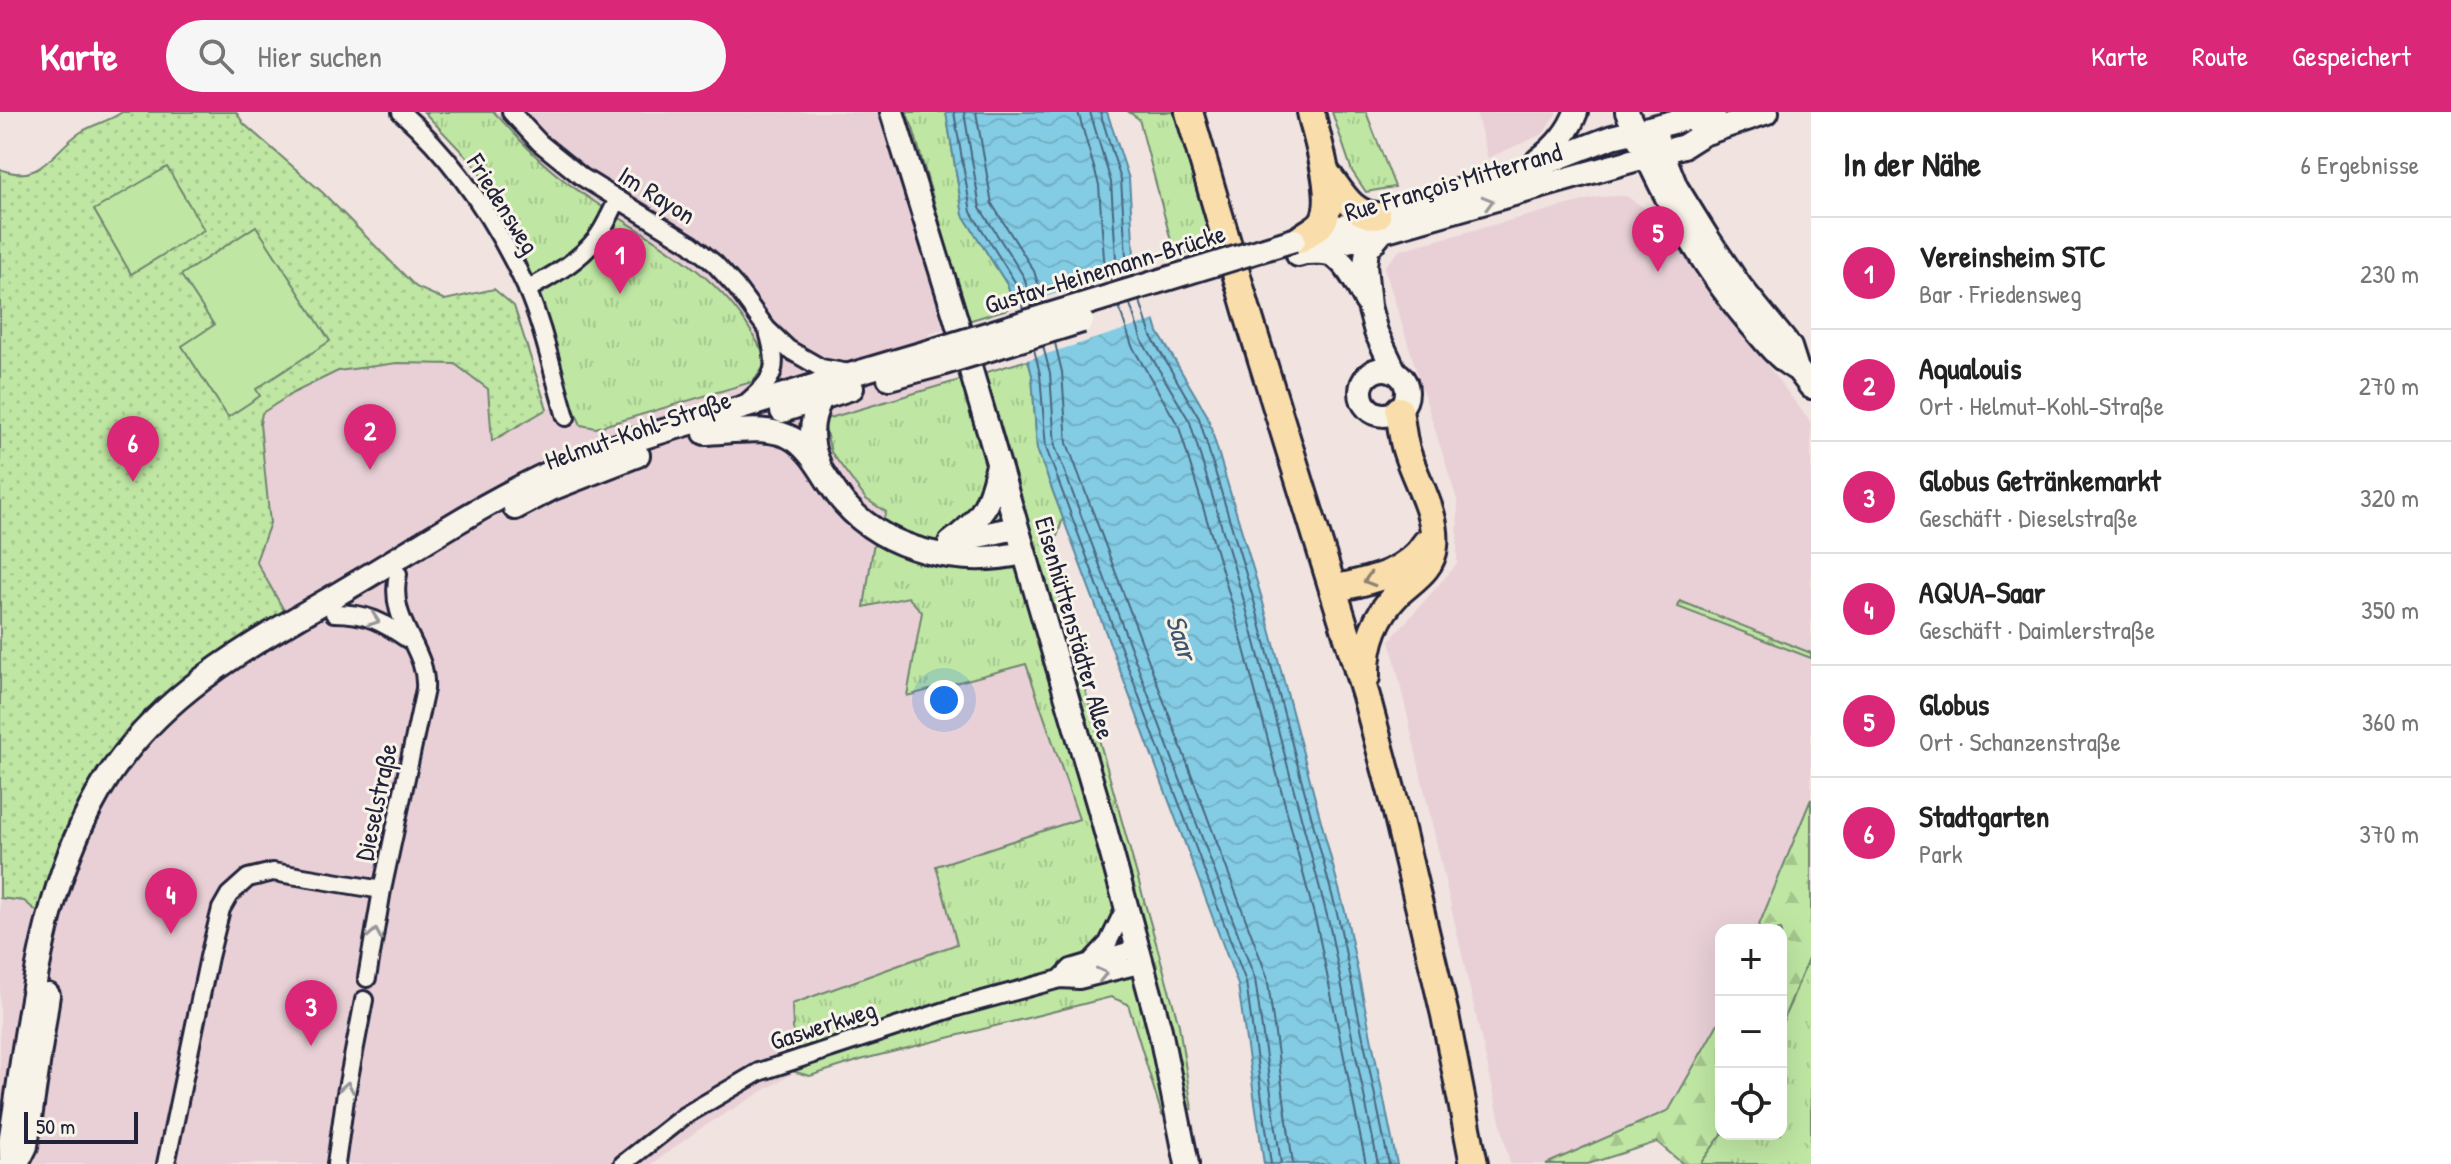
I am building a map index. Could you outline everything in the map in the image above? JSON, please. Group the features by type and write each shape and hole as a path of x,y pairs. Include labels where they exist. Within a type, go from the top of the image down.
{"main road":[{"path":"1189,112 1366,696 1445,1015 1474,1164"},
{"path":"1299,247 1326,215 1327,174 1311,112"},
{"path":"1327,174 1353,207 1380,224"},
{"path":"1366,696 1369,642 1377,622 1400,591 1425,570 1435,545 1431,520 1389,412"},
{"path":"1336,600 1404,566 1424,546 1431,520"},
{"path":"1336,600 1400,591"}],"street":[{"name":"Friedensweg","path":"401,112 457,172 487,213 527,290 566,417"},
{"name":"Im Rayon","path":"511,112 582,177 691,244 715,264 767,329 804,359 821,368 851,374"},
{"name":"Eisenhüttenstädter Allee","path":"892,112 1141,956 1168,1064 1187,1164"},
{"path":"1524,171 1549,151 1571,124 1576,112"},
{"name":"Rue François Mitterrand","path":"1380,224 1612,137 1646,120 1714,112"},
{"name":"Rue François Mitterrand","path":"1299,247 1623,164 1664,152 1703,134 1767,112"},
{"path":"1646,120 1664,152 1667,186 1696,252 1727,297 1779,357 1797,369 1811,387"},
{"name":"Friedensweg","path":"527,290 584,252 596,239 618,199"},
{"path":"1380,224 1367,250 1365,265 1369,306 1384,371"},
{"path":"1299,247 1336,258 1344,265 1369,306"},
{"name":"Gustav-Heinemann-Brücke","path":"935,358 1299,247"},
{"name":"Im Rayon","path":"740,408 768,384 773,373 774,352 767,329"},
{"name":"Helmut-Kohl-Straße","path":"14,1164 10,1142 41,945 69,854 91,806 139,736 192,684 233,655 538,478 603,451 851,374 935,358"},
{"name":"Helmut-Kohl-Straße","path":"14,1164 26,1146 55,949 83,861 102,817 128,774 178,717 242,667 398,574 551,489 621,461 821,399 935,358"},
{"path":"1384,371 1404,381 1407,393 1389,412 1367,408 1361,395 1363,381 1384,371"},
{"path":"821,399 814,411 811,431 815,453 827,479"},
{"path":"705,433 751,430 778,433 794,440 843,503 882,534 953,557 989,559 1023,553"},
{"path":"950,543 973,526 985,510 998,464"},
{"path":"927,550 1016,528"},
{"name":"Dieselstraße","path":"367,978 426,677 397,608 394,590 398,574"},
{"path":"334,613 351,613 380,621 409,640"},
{"path":"166,1164 212,944 221,909 229,895 248,878 273,872 382,890"},
{"name":"Gaswerkweg","path":"1091,961 1108,943 1126,906"},
{"name":"Gaswerkweg","path":"1060,979 1071,968 1091,961 1141,956"},
{"name":"Gaswerkweg","path":"623,1164 684,1116 759,1072 957,1007 1060,979 1079,980 1141,956"},
{"path":"336,1164 364,1000"}],"shaded area":[{"path":"494,112 906,112 968,321 928,334 944,386 823,420 831,452 866,499 886,512 873,548 864,607 908,597 922,612 908,696 1026,664 1079,819 936,866 957,944 792,1004 795,1072 701,1128 652,1164 0,1164 0,900 22,901 39,912 60,840 97,769 143,716 197,671 256,561 270,523 260,424 262,413 293,393 338,371 397,363 455,364 488,389 493,440 569,398 574,412 596,427 665,405 656,239 570,185 532,154"},
{"path":"1476,112 1557,112 1543,134 1488,158"},
{"path":"1626,196 1653,214 1811,423 1811,653 1681,601 1678,606 1811,658 1811,799 1759,924 1715,924 1715,1029 1669,1110 1546,1164 1510,1164 1390,640 1457,564 1458,503 1384,267 1400,250 1598,197"}],"green space":[{"path":"122,112 236,112 244,124 322,192 416,287 445,300 494,289 514,306 547,409 492,441 488,389 455,364 397,363 338,371 293,393 262,413 260,424 270,523 256,561 286,614 197,671 143,716 97,769 60,840 39,913 24,901 0,898 0,169 14,173 36,170 81,132"},
{"path":"424,112 494,112 558,176 692,266 734,308 761,349 763,367 752,382 596,428 581,425 569,398 554,341 521,249 476,167"},
{"path":"906,112 946,112 963,215 1008,286 1014,307 968,321"},
{"path":"1129,112 1175,112 1215,244 1175,256 1139,119"},
{"path":"1332,112 1366,112 1395,187 1366,192 1352,171"},
{"path":"167,167 204,230 131,274 94,210"},
{"path":"256,226 330,341 256,389 260,396 228,417 182,346 214,325 181,275"},
{"path":"1028,360 1032,375 1037,449 1063,518 1049,561 1179,1025 1192,1109 1162,1115 1128,1004 1111,997 864,1059 810,1076 795,1072 792,1004 957,944 936,866 1079,819 1026,664 907,696 922,612 908,597 864,607 873,548 886,512 866,499 831,452 823,420"},
{"path":"1680,601 1811,653 1811,658 1678,607"},
{"path":"1811,799 1811,952 1787,1010 1787,924 1759,924"},
{"path":"1811,952 1811,1164 1700,1164 1718,1140 1787,1140 1787,1010"},
{"path":"1715,1029 1715,1140 1718,1140 1700,1164 1683,1164 1657,1142 1588,1164 1546,1164 1669,1110"}],"water":[{"name":"Saar","path":"946,112 1107,112 1129,179 1134,255 1158,332 1207,415 1262,599 1347,919 1397,1164 1264,1164 1238,985 1037,449 1032,375 1014,307 1008,286 963,215"}],"pier":[{"path":"1142,267 1158,319 1024,361 1010,308"}],"place":[{"name":"Globus","path":"1658,272"},
{"name":"Vereinsheim STC","path":"620,294"},
{"name":"Aqualouis","path":"370,470"},
{"name":"Stadtgarten","path":"133,482"},
{"name":"AQUA-Saar","path":"171,934"},
{"name":"Globus Getränkemarkt","path":"311,1046"}]}
